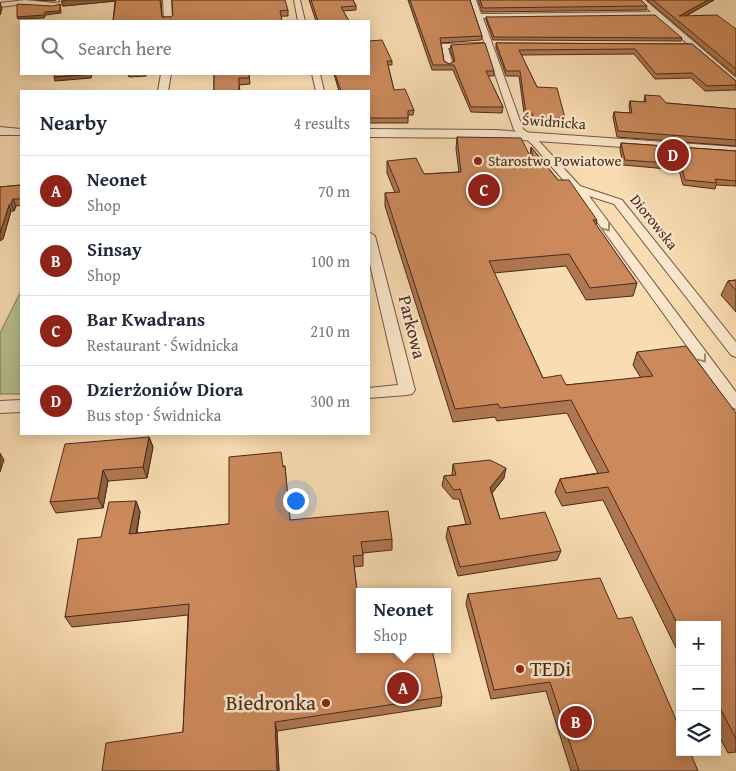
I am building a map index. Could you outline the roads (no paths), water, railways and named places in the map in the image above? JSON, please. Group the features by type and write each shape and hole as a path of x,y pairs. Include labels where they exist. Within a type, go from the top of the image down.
{"street":[{"path":"25,3 36,0"},
{"path":"0,5 25,3 54,6 63,3 63,0"},
{"path":"167,0 168,20"},
{"path":"297,0 302,20"},
{"path":"473,0 494,46 519,130 528,136 578,189 736,403"},
{"path":"641,0 736,82"},
{"path":"479,16 657,14"},
{"path":"449,66 444,46 459,44 494,46"},
{"path":"679,45 693,45"},
{"path":"163,90 166,75"},
{"path":"316,75 320,90"},
{"path":"0,132 20,132"},
{"name":"Świdnicka","path":"370,133 528,136 736,151"},
{"name":"Diorowska","path":"578,189 618,202 736,352"},
{"path":"589,203 598,197 605,197"},
{"name":"Parkowa","path":"370,240 407,390 370,393"},
{"path":"0,407 20,406"}],"place":[{"name":"Dzierżoniów Diora","path":"673,155"},
{"name":"Starostwo Powiatowe","path":"478,161"},
{"name":"Bar Kwadrans","path":"484,190"},
{"name":"TEDi","path":"520,669"},
{"name":"Neonet","path":"403,688"},
{"name":"Biedronka","path":"326,703"},
{"name":"Sinsay","path":"576,722"}]}
